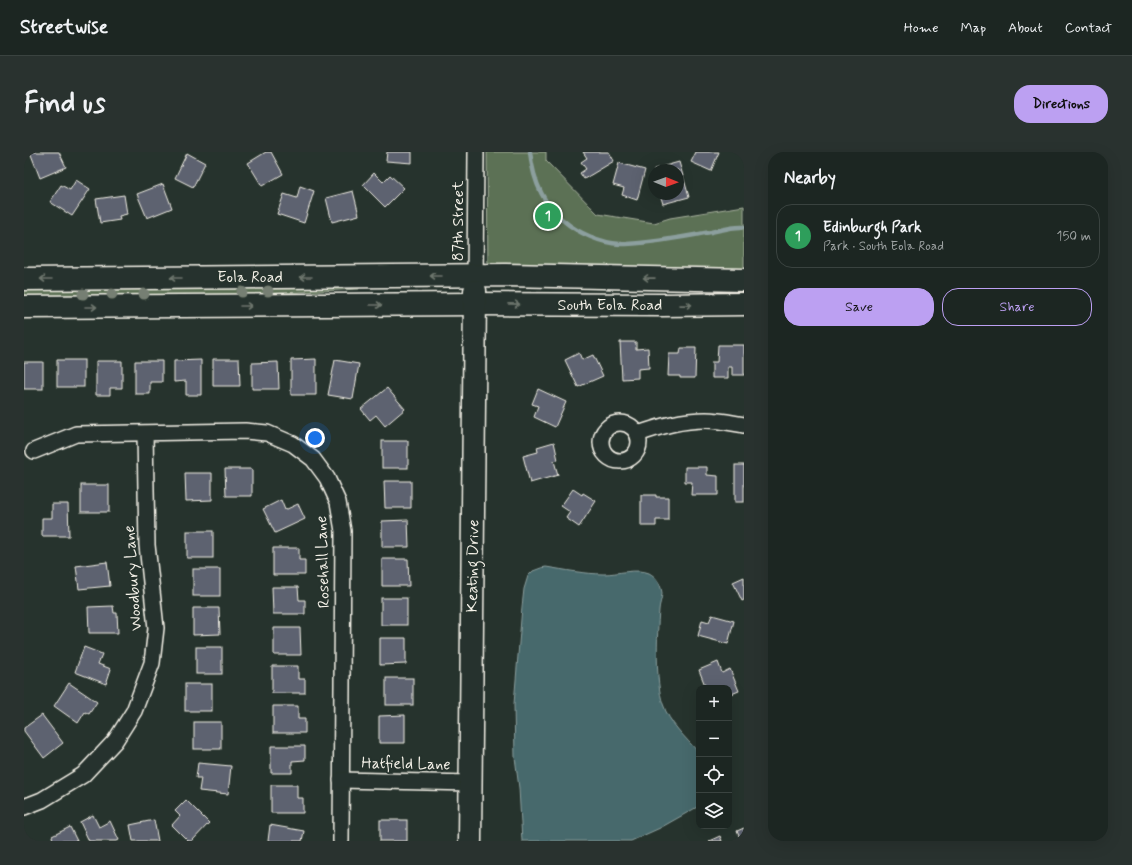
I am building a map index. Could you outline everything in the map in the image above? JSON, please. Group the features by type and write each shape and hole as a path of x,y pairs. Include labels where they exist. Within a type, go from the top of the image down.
{"street":[{"name":"87th Street","path":"475,290 476,152"},
{"name":"Eola Road","path":"24,279 475,290"},
{"name":"South Eola Road","path":"475,290 744,280"},
{"name":"Eola Road","path":"24,307 475,290"},
{"name":"South Eola Road","path":"475,290 647,305 744,304"},
{"name":"Keating Drive","path":"470,841 475,290"},
{"path":"638,434 664,425 686,421 708,420 744,425"},
{"name":"Rosehall Lane","path":"34,451 76,434 145,434 245,431 267,433 293,444 313,459 327,478 338,502 343,531 341,841"},
{"name":"Woodbury Lane","path":"24,807 42,800 83,775 115,741 134,711 152,662 156,628 147,545 145,434"},
{"name":"Hatfield Lane","path":"341,780 470,783"}],"green space":[{"path":"487,152 546,152 546,161 598,214 654,223 670,218 744,206 744,281 488,272"},
{"path":"359,286 359,289 224,296 24,298 24,288"}],"water":[{"path":"546,567 597,574 639,571 649,573 661,587 662,597 659,608 657,658 660,694 669,718 696,750 696,808 660,828 631,841 522,841 519,788 515,757 514,704 524,589 528,576 533,571"}],"building":[{"path":"30,152 59,152 66,167 40,178"},
{"path":"266,152 271,152 283,174 262,186 248,163"},
{"path":"387,152 412,152 412,163 386,161"},
{"path":"583,152 609,152 614,161 584,179 580,173 586,169 581,162 587,158"},
{"path":"696,152 719,152 711,171 691,162"},
{"path":"187,153 205,163 193,187 175,178"},
{"path":"619,163 645,170 637,200 622,195 624,188 613,185"},
{"path":"374,173 383,182 390,175 404,188 385,207 363,185"},
{"path":"76,180 90,189 72,216 50,202 61,185 70,190"},
{"path":"684,180 689,197 684,198"},
{"path":"163,184 172,208 147,218 137,194"},
{"path":"300,186 314,191 304,223 277,214 284,194 297,198"},
{"path":"353,191 359,215 332,222 326,198"},
{"path":"124,195 127,214 119,216 120,220 100,223 96,199"},
{"path":"662,200 678,200 663,204"},
{"path":"620,342 636,342 636,349 648,348 649,368 638,369 638,378 622,379"},
{"path":"718,345 744,345 744,375 732,375 732,367 728,367 728,378 712,378 712,362 717,362"},
{"path":"681,348 696,348 695,378 668,376 669,354 680,354"},
{"path":"579,353 582,360 593,355 603,376 578,387 565,360"},
{"path":"213,359 239,359 240,386 213,386"},
{"path":"316,359 316,395 291,395 291,360"},
{"path":"57,360 84,360 84,387 57,387"},
{"path":"201,360 201,395 186,395 186,381 174,382 174,361"},
{"path":"335,360 359,364 353,399 328,395"},
{"path":"96,361 122,361 122,388 110,388 110,395 96,395"},
{"path":"135,361 162,361 162,382 150,382 150,394 135,394"},
{"path":"24,362 43,362 43,389 24,389"},
{"path":"278,362 279,389 252,389 252,363"},
{"path":"387,388 405,409 385,426 376,415 370,420 361,409"},
{"path":"538,389 566,402 555,427 534,417 538,406 532,404"},
{"path":"382,441 408,441 408,468 382,468"},
{"path":"554,442 558,460 554,461 558,475 530,483 523,456 538,452 537,447"},
{"path":"735,465 744,465 744,502 735,502"},
{"path":"685,467 707,467 707,475 718,476 718,495 691,495 692,482 685,482"},
{"path":"225,469 252,469 252,496 226,496"},
{"path":"185,473 212,473 212,500 186,501"},
{"path":"384,481 411,481 411,508 385,508"},
{"path":"81,485 109,485 109,512 81,512"},
{"path":"573,489 596,501 579,527 566,518 570,512 561,506"},
{"path":"641,495 668,497 668,520 656,520 656,526 641,526"},
{"path":"281,500 285,510 298,504 305,519 275,533 263,509"},
{"path":"52,504 68,504 69,536 42,536 42,518 52,518"},
{"path":"408,520 409,547 382,547 382,521"},
{"path":"187,531 213,531 213,558 187,558"},
{"path":"273,548 299,548 299,560 305,560 305,575 273,575"},
{"path":"382,559 408,559 409,586 382,586"},
{"path":"107,562 110,586 79,589 76,566"},
{"path":"193,569 220,569 220,596 193,596"},
{"path":"744,577 744,600 742,601 733,582"},
{"path":"272,587 298,587 299,600 305,600 305,614 273,614"},
{"path":"381,598 407,598 407,625 381,625"},
{"path":"113,606 114,613 117,613 118,633 89,633 88,607"},
{"path":"193,608 219,608 220,634 193,635"},
{"path":"712,615 734,621 728,644 698,636 702,620 709,622"},
{"path":"274,628 300,628 301,655 274,655"},
{"path":"380,638 406,638 406,664 380,665"},
{"path":"84,647 102,654 98,664 111,669 106,684 75,672"},
{"path":"196,647 222,647 222,674 196,674"},
{"path":"718,662 722,673 730,669 739,691 732,694 732,685 705,685 699,670"},
{"path":"272,666 298,666 298,679 305,679 305,693 272,693"},
{"path":"386,678 413,678 413,705 386,705"},
{"path":"69,683 97,702 89,714 85,712 78,723 54,706"},
{"path":"185,684 212,684 212,711 185,711"},
{"path":"273,706 298,706 298,719 305,719 305,733 273,733"},
{"path":"42,715 63,743 44,758 24,731 24,728"},
{"path":"405,715 405,743 379,743 379,716"},
{"path":"194,722 221,722 221,749 194,749"},
{"path":"271,746 305,746 305,760 292,761 292,773 271,773"},
{"path":"198,763 231,766 228,794 199,791 201,778 196,778"},
{"path":"271,785 297,785 297,798 303,798 303,813 271,813"},
{"path":"186,800 209,823 192,841 188,841 172,825 180,816 175,811"},
{"path":"93,815 99,827 110,821 119,840 89,841 80,822"},
{"path":"154,820 158,841 133,841 130,825"},
{"path":"380,820 407,820 407,841 380,841"},
{"path":"270,825 304,831 302,841 268,841"},
{"path":"70,827 77,841 51,841 53,840 52,836"},
{"path":"744,828 744,841 741,841 737,831"},
{"path":"720,836 722,841 709,841"}],"waterway":[{"path":"530,152 536,181 544,199 550,207 570,225 583,233 605,242 620,244 642,243 744,227"}],"place":[{"name":"Edinburgh Park","path":"548,216"}]}
